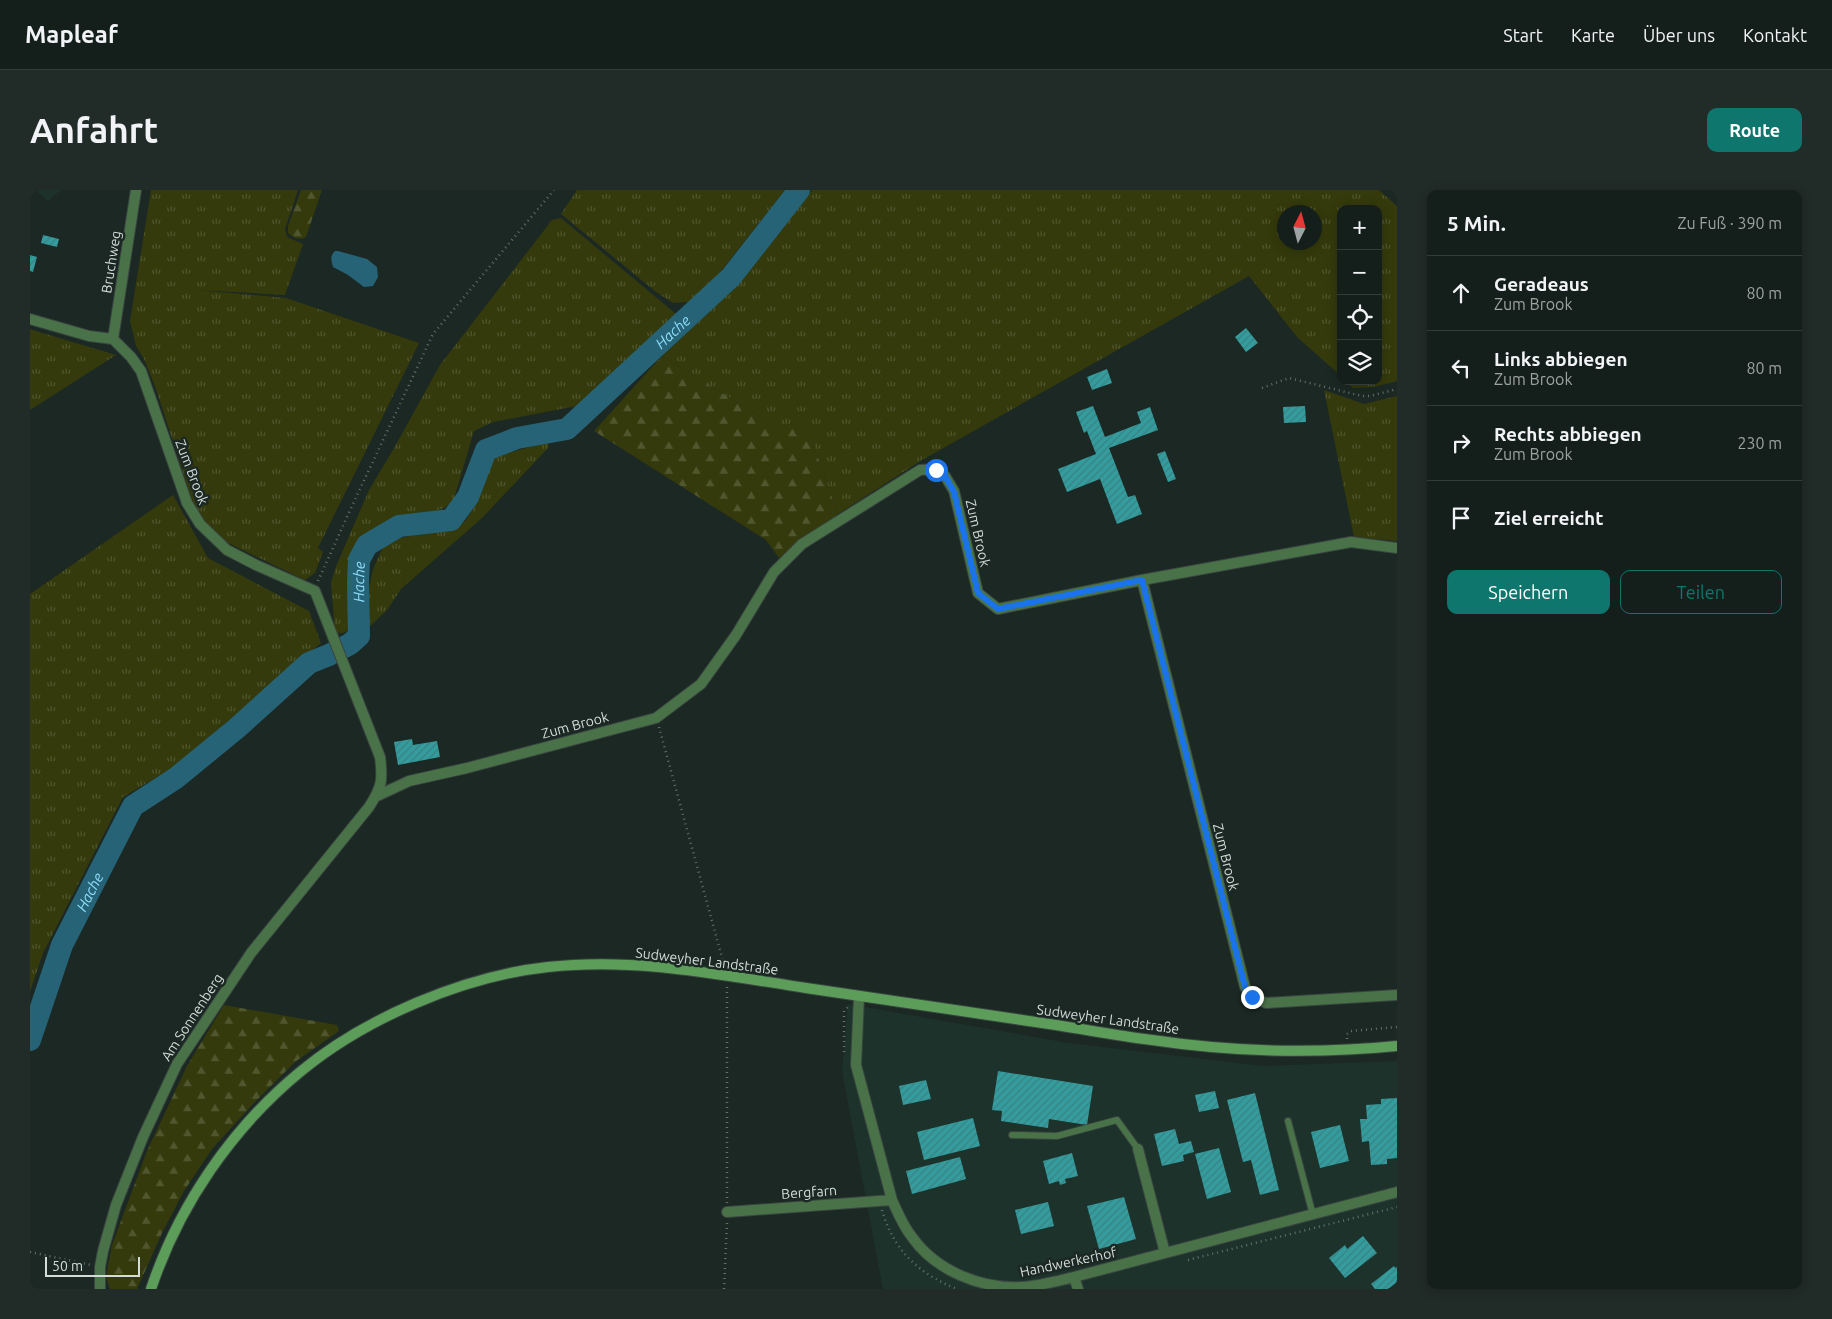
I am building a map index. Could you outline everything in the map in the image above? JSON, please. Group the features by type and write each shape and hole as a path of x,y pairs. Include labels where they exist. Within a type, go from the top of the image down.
{"main road":[{"name":"Sudweyher Landstraße","path":"151,1289 180,1220 220,1156 256,1113 299,1072 330,1050 362,1031 417,1003 483,979 517,971 551,966 595,964 642,966 727,976 1155,1041 1251,1049 1346,1051 1397,1046"}],"street":[{"name":"Bruchweg","path":"113,339 136,190"},
{"path":"30,319 89,336 113,339"},
{"name":"Zum Brook","path":"113,339 131,357 141,371 187,503 200,524 227,550 256,565 315,590"},
{"name":"Zum Brook","path":"377,796 409,781 467,768 656,718 701,684 736,635 774,572 802,544 920,470 936,470 945,476 954,492 978,593 998,609 1142,580 1351,542 1397,548"},
{"name":"Zum Brook","path":"1142,580 1245,987 1252,997 1266,1002 1397,995"},
{"path":"315,590 380,757 382,778 377,796"},
{"name":"Am Sonnenberg","path":"100,1289 100,1267 116,1205 143,1137 177,1064 251,953 377,796"},
{"name":"Handwerkerhof","path":"859,996 856,1065 892,1200 912,1238 929,1255 971,1281 995,1286 1023,1287 1074,1277 1397,1192"},
{"path":"1138,1149 1165,1252"},
{"name":"Bergfarn","path":"727,1212 892,1200"},
{"path":"1074,1277 1078,1289"}],"lane":[{"path":"1012,1135 1057,1136 1117,1120 1138,1149"},
{"path":"1288,1121 1312,1214"}],"path":[{"path":"315,590 333,546 433,334 554,190"},
{"path":"1394,190 1397,194"},
{"path":"1262,388 1289,378 1362,396 1370,396 1397,389"},
{"path":"656,718 727,976 727,1212 724,1289"},
{"path":"1346,1051 1347,1034 1351,1031 1397,1027"},
{"path":"1187,1260 1397,1207"},
{"path":"30,1252 100,1267"}],"shaded area":[{"path":"35,190 61,190 48,201"},
{"path":"848,1004 1069,1043 1263,1066 1397,1061 1397,1289 883,1289 842,1071"}],"green space":[{"path":"151,190 298,190 285,229 287,237 303,244 285,295 198,290 286,298 419,343 318,548 323,552 315,573 305,580 226,542 203,521 191,497 156,389 144,359 136,346 130,321"},
{"path":"301,190 322,190 306,237 299,239 294,238 288,233 288,226"},
{"path":"577,190 785,190 710,285 689,302 673,303 656,292 561,214"},
{"path":"812,190 1379,190 1397,206 1397,381 1382,385 1382,205 1337,205 1337,372 1297,337 1249,276 922,460 838,514 807,426 776,426 662,356 738,285"},
{"path":"561,218 676,314 582,405 493,422 474,431 453,502 442,509 424,514 391,518 365,536 357,551 350,580 352,619 349,630 343,633 335,633 331,582 369,490 440,365 552,220"},
{"path":"30,329 39,332 116,355 30,410"},
{"path":"662,356 776,426 807,426 838,514 779,558 766,540 594,431"},
{"path":"1350,385 1382,385 1374,387 1353,388"},
{"path":"1324,390 1364,404 1397,396 1397,541 1354,537"},
{"path":"544,443 549,444 548,448 482,518 401,589 387,610 366,630 363,629 361,626 373,569 383,547 393,539 454,529 465,521 473,509 494,457"},
{"path":"173,495 208,558 309,611 321,643 171,769 123,797 43,953 30,992 30,594"},
{"path":"224,1005 337,1025 339,1031 295,1062 212,1149 184,1191 162,1233 137,1289 110,1289 106,1276 112,1245 147,1151 187,1066"}],"water":[{"path":"335,251 367,259 377,267 378,277 373,286 364,287 333,267 331,258"}],"building":[{"path":"43,235 59,239 57,247 41,243"},
{"path":"30,255 37,257 33,272 30,271"},
{"path":"1246,328 1258,343 1246,352 1235,337"},
{"path":"1107,369 1112,383 1092,390 1087,377"},
{"path":"1093,406 1105,437 1141,423 1137,412 1150,407 1158,430 1109,448 1128,497 1135,495 1142,514 1117,524 1100,479 1067,492 1058,469 1096,454 1087,431 1084,433 1076,412"},
{"path":"1305,406 1306,422 1284,423 1283,407"},
{"path":"1165,451 1176,479 1168,482 1157,454"},
{"path":"412,739 413,745 437,741 440,757 398,765 394,742"},
{"path":"998,1071 1093,1086 1087,1125 1049,1119 1048,1128 1001,1121 1002,1111 992,1110"},
{"path":"926,1080 931,1099 903,1105 899,1086"},
{"path":"1215,1091 1219,1108 1199,1112 1195,1095"},
{"path":"1255,1093 1279,1190 1260,1195 1251,1160 1243,1162 1227,1100"},
{"path":"1397,1098 1397,1158 1387,1159 1387,1164 1371,1165 1369,1141 1362,1142 1360,1119 1367,1119 1366,1105 1381,1104 1381,1099"},
{"path":"973,1118 980,1146 924,1160 917,1132"},
{"path":"1340,1125 1349,1161 1320,1168 1311,1132"},
{"path":"1175,1129 1179,1144 1191,1141 1194,1152 1183,1155 1184,1161 1162,1166 1154,1134"},
{"path":"1219,1148 1231,1192 1207,1199 1195,1154"},
{"path":"1072,1153 1078,1176 1065,1179 1066,1183 1060,1185 1059,1181 1049,1184 1043,1161"},
{"path":"960,1157 966,1179 912,1194 906,1171"},
{"path":"1124,1197 1136,1239 1099,1249 1087,1206"},
{"path":"1048,1202 1054,1226 1021,1234 1015,1210"},
{"path":"1363,1236 1377,1253 1345,1278 1329,1258 1345,1245 1347,1249"},
{"path":"1394,1266 1395,1268 1397,1267 1397,1282 1388,1289 1375,1289 1371,1284"}],"waterway":[{"name":"Hache","path":"30,1040 62,945 133,806 176,778 237,728 309,663 350,644 359,636 359,560 367,545 399,526 451,520 468,497 486,450 517,438 567,429 731,277 799,190"}],"route":[{"path":"936,470 945,476 954,492 978,593 998,609 1142,580 1245,987 1252,997"}]}
